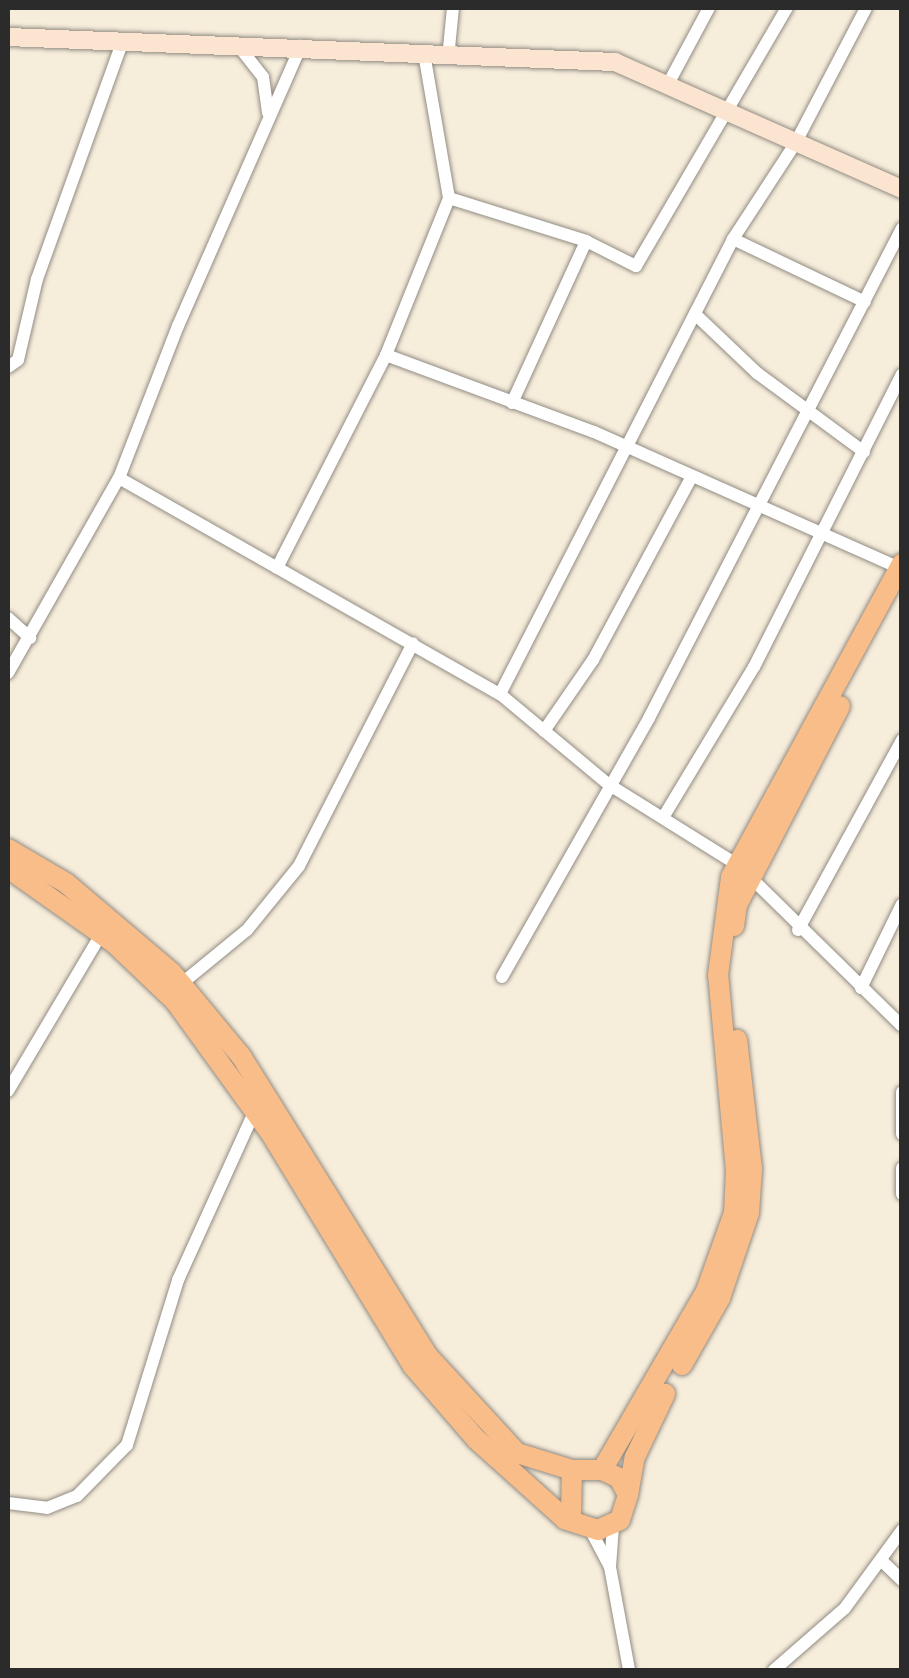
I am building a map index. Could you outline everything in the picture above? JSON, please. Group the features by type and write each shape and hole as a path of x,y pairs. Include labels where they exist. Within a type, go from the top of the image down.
{"main road":[{"path":"8,36 301,46 425,59 571,56 615,62 902,188"},
{"path":"602,1470 706,1291 734,1213 736,1171 718,974 724,903 747,872 901,572"},
{"path":"8,849 66,884 182,984 241,1056 427,1355 517,1453 572,1470 602,1470 619,1478 628,1495"},
{"path":"8,868 102,934 175,1002 256,1110 413,1366 476,1439 565,1519 590,1529 614,1526 628,1495 635,1457 720,1298 749,1213 752,1169 732,940 747,872"},
{"path":"565,1519 571,1514 572,1470"}],"street":[{"path":"448,58 453,8"},
{"path":"668,84 709,8"},
{"path":"449,198 586,241 636,266 787,8"},
{"path":"500,694 733,240 795,144 866,8"},
{"path":"8,367 18,360 37,279 123,40"},
{"path":"237,44 263,77 268,115"},
{"path":"8,672 120,478 268,115 301,46"},
{"path":"276,568 386,355 449,198 425,59"},
{"path":"502,977 902,228"},
{"path":"733,240 864,302"},
{"path":"512,403 586,241"},
{"path":"695,314 806,409 864,452"},
{"path":"386,355 627,446 821,530 901,572"},
{"path":"664,816 754,667 902,374"},
{"path":"544,731 593,660 692,476"},
{"path":"120,478 500,694 608,784 747,872 798,930 902,1026"},
{"path":"8,618 30,638"},
{"path":"182,984 247,930 300,866 413,643"},
{"path":"798,930 902,740"},
{"path":"861,988 902,904"},
{"path":"8,1091 102,934"},
{"path":"902,1092 902,1134"},
{"path":"8,1504 47,1508 77,1496 127,1445 178,1280 256,1110"},
{"path":"902,1168 902,1194"},
{"path":"614,1526 610,1567 629,1670"},
{"path":"590,1529 610,1567"},
{"path":"774,1670 846,1608 902,1530"},
{"path":"881,1560 902,1580"}]}
